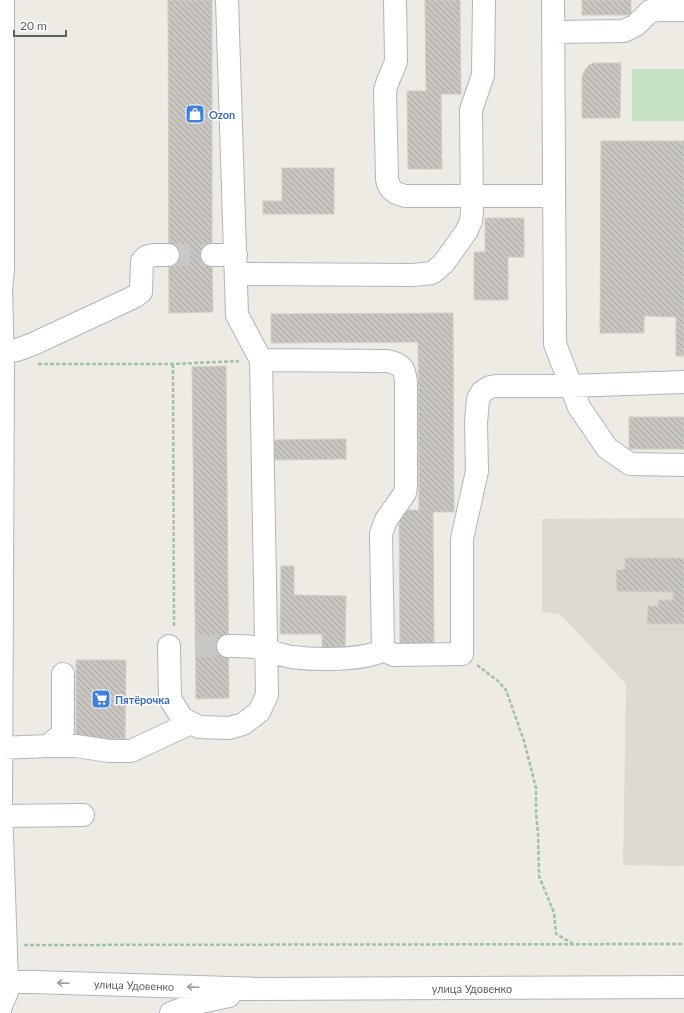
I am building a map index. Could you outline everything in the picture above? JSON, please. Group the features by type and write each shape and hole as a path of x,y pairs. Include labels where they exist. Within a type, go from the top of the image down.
{"street":[{"path":"0,1013 4,990 6,945 1,811 2,352 0,289 3,263 3,0"},
{"path":"172,638 170,699 182,718 199,727 229,728 243,724 259,712 268,695 260,360 238,315 227,0"},
{"path":"395,0 396,61 394,70 386,83 385,91 386,179 391,190 397,194 405,196 554,196"},
{"path":"212,255 237,264 413,275 432,272 443,264 466,232 470,221 472,196 472,110 483,75 484,0"},
{"path":"553,0 555,344 579,407 607,448 630,464 684,465"},
{"path":"553,32 624,31 636,25 650,11 684,10"},
{"path":"2,352 17,350 33,344 136,296 141,292 142,261 146,256 168,255"},
{"path":"260,360 386,360 396,362 404,370 406,383 405,493 386,520 381,534 383,650"},
{"path":"383,650 394,655 462,654 462,539 477,471 476,423 478,399 482,392 490,387 684,382"},
{"path":"228,646 253,647 291,657 361,658 376,654 383,650"},
{"path":"48,746 62,735 63,674"},
{"path":"1,748 76,746 110,751 132,751 191,723"},
{"path":"1,811 84,815"},
{"name":"улица Удовенко","path":"4,990 684,987"},
{"name":"улица Удовенко","path":"171,1013 201,1002 260,989"},
{"path":"4,990 14,1009 14,1013"}],"path":[{"path":"34,364 173,364 260,360"},
{"path":"172,638 173,364"},
{"path":"462,654 498,681 506,690 524,741 536,788 539,876 554,913 556,934 573,943"},
{"path":"6,945 684,944"}],"shaded area":[{"path":"684,518 684,866 623,865 626,684 560,614 542,612 542,519"}],"green space":[{"path":"632,69 684,69 684,121 632,121"}],"building":[{"path":"168,0 212,0 213,312 169,313"},
{"path":"425,0 460,0 461,94 441,94 442,169 408,169 407,91 426,91"},
{"path":"582,0 631,0 631,15 582,15"},
{"path":"594,63 621,63 620,118 582,118 582,78 584,71 589,65"},
{"path":"601,141 684,141 684,356 676,356 676,317 644,316 644,333 600,333"},
{"path":"282,168 334,168 334,214 263,214 263,201 282,201"},
{"path":"485,218 524,218 524,257 508,257 508,300 474,300 474,252 485,252"},
{"path":"453,313 454,512 433,512 434,647 400,647 399,510 419,510 418,342 271,343 271,314"},
{"path":"226,366 229,698 196,699 192,367"},
{"path":"629,417 684,417 684,449 629,449"},
{"path":"346,439 346,459 269,460 269,440"},
{"path":"625,558 684,558 684,624 647,624 648,606 658,606 658,600 673,600 673,592 617,591 616,570 625,569"},
{"path":"281,566 294,566 294,595 346,596 345,648 322,648 322,634 280,634"},
{"name":"Пятёрочка","path":"76,660 126,660 125,739 76,739"}],"tunnel":[{"path":"168,255 212,255"},
{"path":"195,646 228,646"}],"place":[{"name":"Ozon","path":"195,114"},
{"name":"Пятёрочка","path":"101,699"}]}
